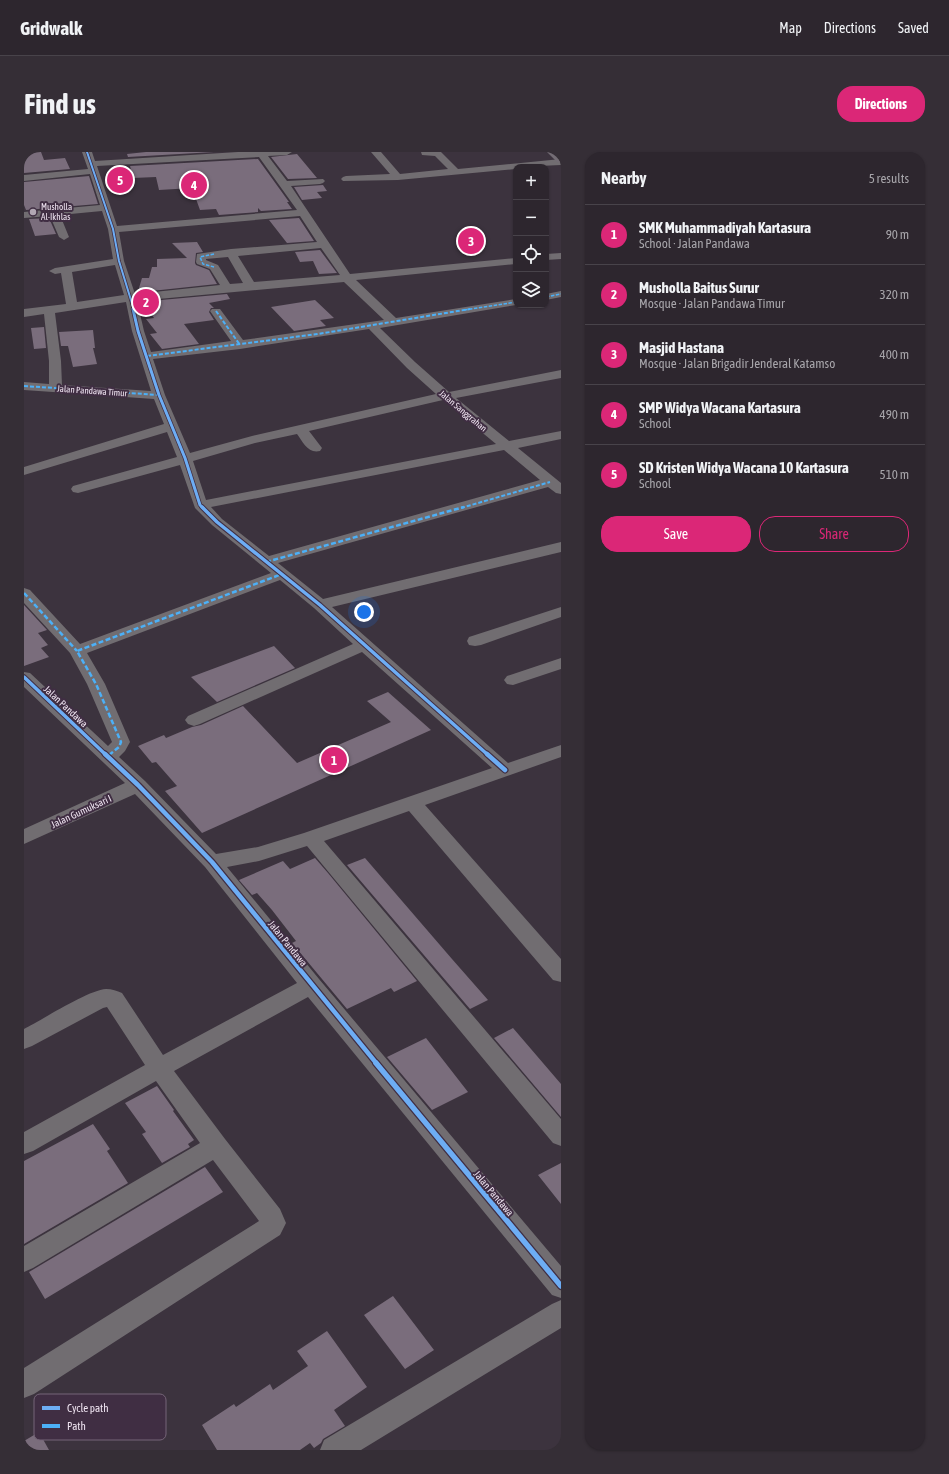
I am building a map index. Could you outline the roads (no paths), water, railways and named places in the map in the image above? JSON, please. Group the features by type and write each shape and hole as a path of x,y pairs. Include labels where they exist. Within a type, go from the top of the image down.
{"main road":[{"path":"552,152 561,161"}],"street":[{"path":"87,152 113,229 119,261 131,298 138,330 146,356 159,395 185,458 200,505 217,522 320,605 505,770"},
{"path":"24,178 91,167 244,154 287,152"},
{"path":"376,152 398,177"},
{"path":"425,153 437,152 455,171"},
{"path":"262,154 325,244 346,278 392,321"},
{"path":"346,179 398,177 561,161"},
{"path":"284,184 320,181"},
{"path":"24,215 105,208"},
{"path":"54,213 64,238"},
{"path":"113,229 303,213"},
{"path":"227,288 214,267 203,264 200,257 204,255 231,252 325,244"},
{"path":"231,252 250,286"},
{"path":"549,258 561,256"},
{"path":"72,307 60,270 119,261"},
{"path":"24,314 131,298 513,261"},
{"path":"549,296 561,294"},
{"path":"146,356 240,345 513,302"},
{"path":"48,310 55,361 56,389"},
{"path":"216,311 240,345"},
{"name":"Jalan Sanggrahan","path":"371,325 411,365 446,396 556,486"},
{"path":"78,489 185,458 300,429 446,396 561,374"},
{"name":"Jalan Pandawa Timur","path":"24,386 159,395"},
{"path":"24,471 172,426"},
{"path":"300,429 315,448"},
{"path":"200,505 561,435"},
{"path":"266,562 457,510 556,486"},
{"path":"320,605 561,547"},
{"path":"77,650 282,574"},
{"path":"24,592 77,650 96,684 121,742 119,748 108,756"},
{"path":"475,641 561,612"},
{"path":"194,720 364,645"},
{"path":"513,680 561,663"},
{"name":"Jalan Pandawa","path":"24,678 138,785 212,862 311,985 556,1280"},
{"path":"212,862 259,854 311,838 561,751"},
{"name":"Jalan Gumuksari I","path":"24,837 138,785"},
{"path":"412,802 561,974"},
{"path":"311,838 561,1136"},
{"path":"24,1144 311,985"},
{"path":"24,1040 96,1001 111,998 117,1002 160,1068 216,1146 271,1217 273,1223 271,1227 24,1384"},
{"path":"24,1260 216,1146"},
{"path":"334,1450 402,1410 513,1340 561,1313"}],"place":[{"name":"SD Kristen Widya Wacana 10 Kartasura","path":"120,180"},
{"name":"SMP Widya Wacana Kartasura","path":"194,185"},
{"name":"Musholla Al-Ikhlas","path":"33,212"},
{"name":"Masjid Hastana","path":"471,241"},
{"name":"Musholla Baitus Surur","path":"146,302"},
{"name":"SMK Muhammadiyah Kartasura","path":"334,760"}]}
